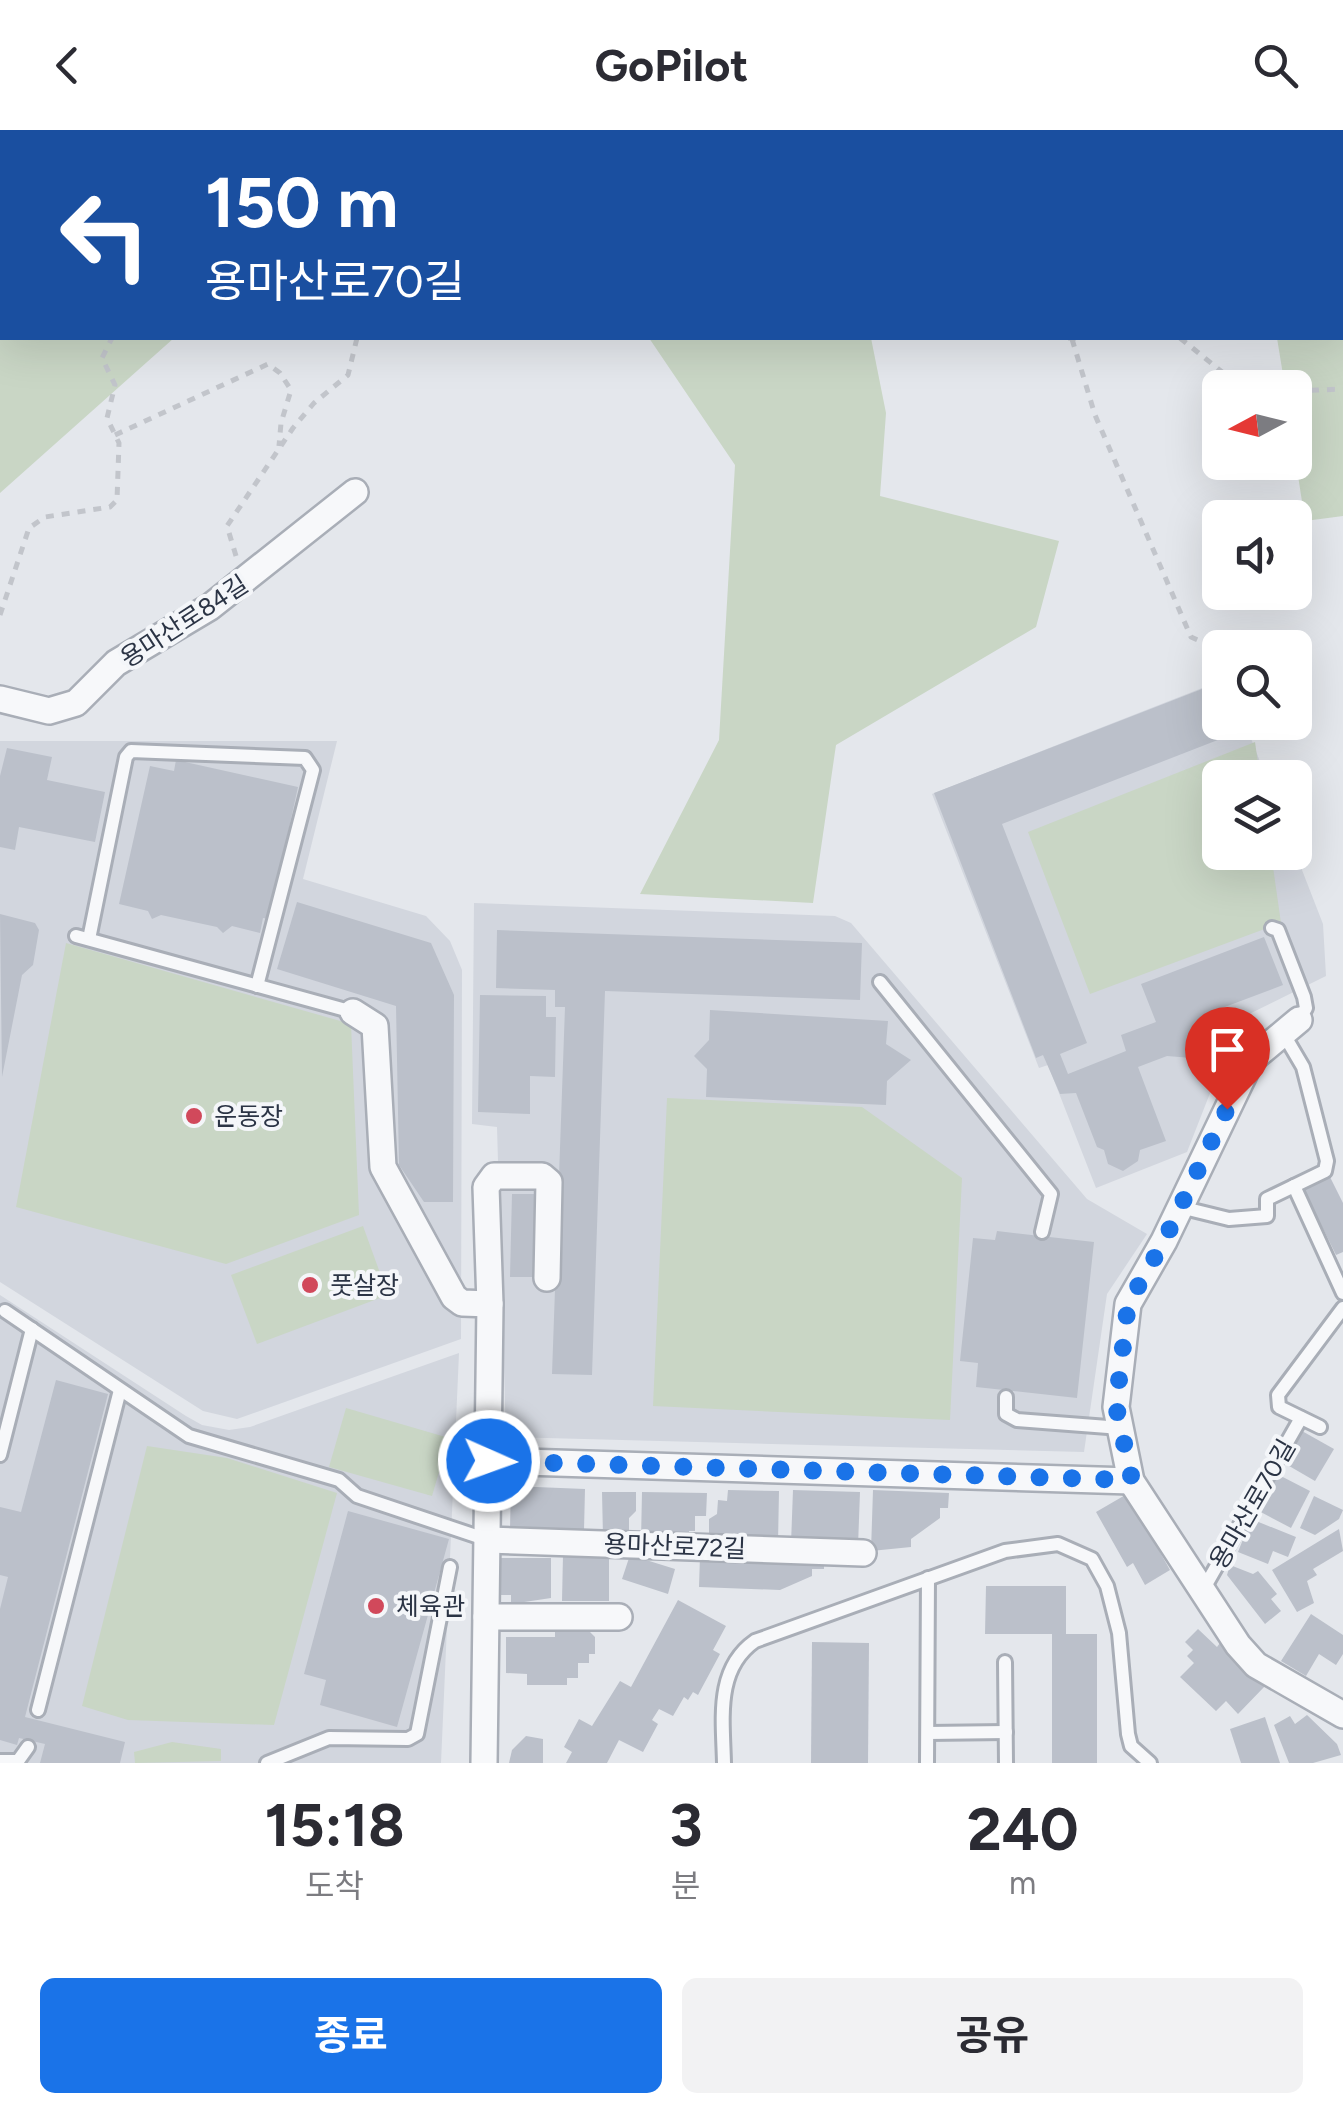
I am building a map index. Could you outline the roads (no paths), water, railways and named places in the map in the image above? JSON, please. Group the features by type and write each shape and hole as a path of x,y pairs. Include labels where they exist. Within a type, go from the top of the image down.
{"street":[{"name":"용마산로84길","path":"0,698 50,711 76,703 116,663 231,592 355,492"},
{"path":"353,1012 375,1026 382,1167 454,1297 462,1303 490,1304"},
{"name":"용마산로70길","path":"1291,1026 1251,1060 1128,1304 1116,1406 1132,1480 1256,1665 1343,1715"},
{"path":"484,1763 490,1304 486,1187 494,1176 542,1176 549,1182 547,1278"},
{"path":"489,1461 1132,1480"},
{"name":"용마산로72길","path":"488,1540 863,1553"},
{"path":"486,1617 619,1617"}],"lane":[{"path":"257,986 314,770 305,758 131,751 126,757 82,938 257,986 353,1012"},
{"path":"1180,1207 1229,1219 1267,1216 1267,1198 1320,1174 1327,1161 1291,1026 1306,1008 1304,997 1278,930 1272,928"},
{"path":"880,982 1050,1194 1042,1232"},
{"path":"1294,1186 1343,1293"},
{"name":"용마산로70길","path":"1320,1427 1280,1408 1278,1395 1343,1308"},
{"path":"5,1310 189,1436 340,1480 357,1496 488,1540"},
{"path":"0,1455 32,1329"},
{"path":"38,1710 120,1390"},
{"path":"1006,1396 1006,1414 1016,1420 1121,1428"},
{"name":"용마산로70길","path":"1203,1590 1301,1418"},
{"path":"724,1763 726,1679 744,1648 765,1636 1005,1551 1058,1544 1092,1560 1115,1608 1131,1746 1150,1763"},
{"path":"267,1763 329,1738 408,1739 417,1734 450,1566"},
{"path":"928,1578 928,1763"},
{"path":"1005,1662 1006,1763"},
{"path":"928,1733 1006,1732"},
{"path":"0,1760 18,1761 28,1747"}],"place":[{"name":"운동장","path":"194,1116"},
{"name":"풋살장","path":"310,1285"},
{"name":"체육관","path":"376,1606"}]}
